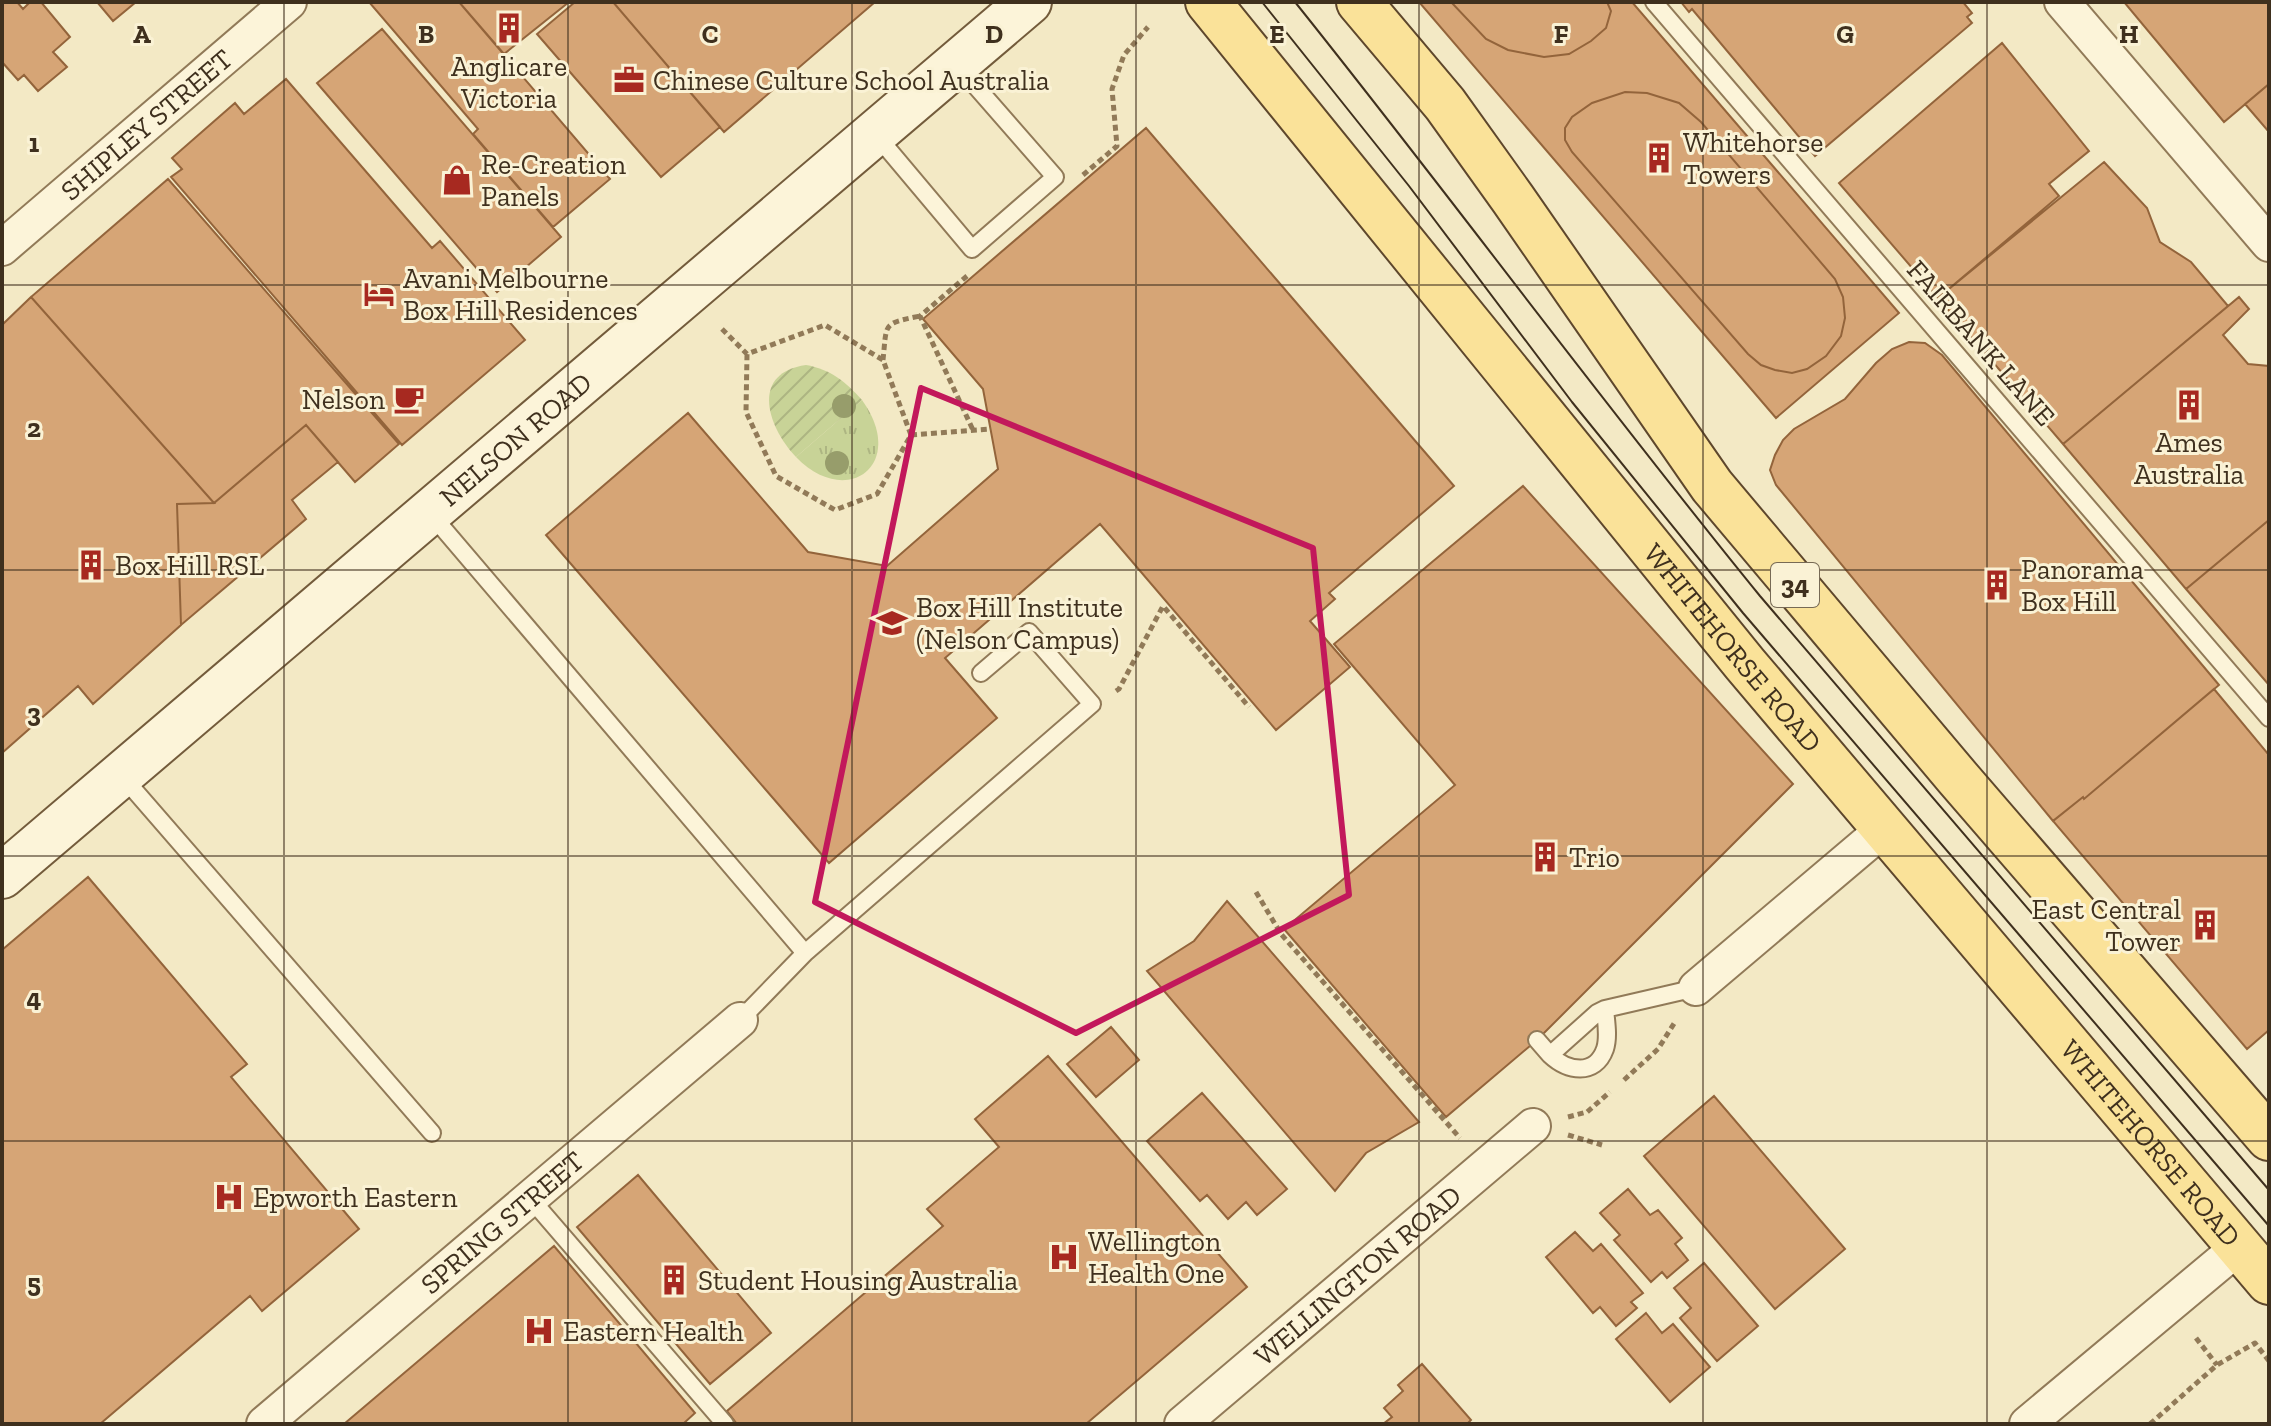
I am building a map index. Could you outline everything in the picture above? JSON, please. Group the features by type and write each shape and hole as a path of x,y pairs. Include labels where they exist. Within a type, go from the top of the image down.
{"main road":[{"name":"WHITEHORSE ROAD","path":"1208,2 1696,604 2269,1282"},
{"name":"34","path":"1359,2 1445,104 1712,486 1957,777 2269,1138"}],"street":[{"name":"SHIPLEY STREET","path":"2,248 289,2"},
{"name":"NELSON ROAD","path":"2,876 1029,2"},
{"path":"2062,2 2269,244"},
{"path":"1696,988 1885,828"},
{"name":"SPRING STREET","path":"264,1424 740,1020"},
{"name":"WELLINGTON ROAD","path":"1182,1424 1533,1126"},
{"path":"2027,1424 2240,1246"}],"lane":[{"name":"FAIRBANK LANE","path":"1654,2 2269,718"},
{"path":"875,134 972,249 1055,177 957,65"},
{"path":"430,513 805,953"},
{"path":"740,1020 805,953 1092,704 1029,632 981,673"},
{"path":"121,775 432,1133"},
{"path":"1550,1055 1605,1009 1696,988"},
{"path":"1537,1040 1559,1064 1579,1069 1589,1066 1604,1051 1607,1038 1605,1009"},
{"path":"530,1198 725,1424"}],"path":[{"path":"911,435 883,360 887,329 893,321 920,316"},
{"path":"747,354 825,325 883,360"},
{"path":"722,329 747,354 746,412 776,476 835,510 877,494 911,435"},
{"path":"911,435 991,429"},
{"path":"1092,704 1119,689 1163,606 1249,707"},
{"path":"1256,892 1281,934 1484,1166"},
{"path":"2196,1338 2217,1365"},
{"path":"2150,1424 2217,1365 2255,1343 2269,1361"}],"highlighted area":[{"path":"921,388 1313,548 1349,895 1076,1033 815,902"}],"green space":[{"path":"806,365 837,377 862,400 796,457 778,432 772,417 770,390 776,379 788,370"},
{"path":"862,400 874,423 878,443 875,460 865,472 851,479 834,479 815,472 796,457"}],"building":[{"path":"2,2 17,2 23,9 30,2 41,2 70,37 53,52 67,67 38,91 24,75 18,80 2,62"},
{"path":"97,2 136,2 113,21"},
{"path":"369,2 459,2 610,179 553,227 473,134 478,129"},
{"name":"Anglicare Victoria","path":"459,2 569,2 504,54"},
{"name":"Chinese Culture School Australia","path":"575,2 613,2 720,127 661,177 537,34"},
{"path":"613,2 875,2 724,132"},
{"name":"Whitehorse Towers","path":"1419,2 1632,2 1899,313 1776,418"},
{"path":"1451,2 1607,2 1611,11 1606,28 1591,41 1569,54 1544,57 1508,50 1486,39"},
{"path":"1681,2 1963,2 1972,13 1967,17 1972,23 1815,156 1692,9 1689,12"},
{"path":"2124,2 2269,2 2269,84 2224,122"},
{"name":"Re-Creation Panels","path":"382,29 561,237 497,292 317,83"},
{"path":"2002,43 2089,151 2049,184 2059,196 1938,298 1839,183"},
{"name":"Avani Melbourne Box Hill Residences","path":"286,79 432,248 440,241 525,340 402,445 171,177 182,169 172,158 235,103 244,114"},
{"path":"2269,84 2269,132 2245,104"},
{"path":"1625,92 1647,93 1679,103 1701,122 1835,279 1843,297 1845,318 1841,336 1826,356 1807,369 1792,373 1761,365 1748,354 1572,152 1565,140 1565,128 1572,117 1592,103"},
{"path":"1146,128 1454,486 1329,593 1335,599 1310,621 1350,667 1276,730 1100,524 945,658 997,718 829,863 546,535 688,413 808,552 887,566 998,469 983,389 923,319"},
{"path":"2104,162 2147,208 2160,242 2191,262 2228,306 2063,444 1938,298"},
{"path":"168,179 399,444 355,482 306,425 214,503 31,297"},
{"name":"Box Hill RSL","path":"31,297 214,503 177,504 181,625 93,704 78,686 2,753 2,325"},
{"name":"Ames Australia","path":"2239,297 2249,309 2223,335 2248,364 2269,366 2269,520 2186,589 2063,444"},
{"name":"Panorama Box Hill","path":"1909,342 1925,343 1942,355 2219,685 2084,799 2053,821 1776,485 1770,470 1783,440 1794,429 1845,399 1876,363 1892,349"},
{"path":"306,425 338,462 292,500 306,519 181,625 177,504 214,503"},
{"name":"Trio","path":"1523,486 1793,784 1537,1040 1446,1117 1284,929 1455,785 1334,644"},
{"path":"2269,520 2269,685 2186,589"},
{"name":"East Central Tower","path":"2214,689 2269,755 2269,1030 2247,1049 2053,821 2084,799"},
{"path":"88,877 247,1064 231,1077 359,1229 262,1311 250,1296 100,1424 2,1424 2,950"},
{"path":"1227,901 1419,1122 1366,1153 1335,1191 1147,971 1194,941"},
{"path":"1111,1027 1139,1060 1096,1097 1067,1064"},
{"name":"Wellington Health One","path":"1048,1056 1247,1287 1086,1424 737,1424 727,1411 943,1226 927,1209 999,1147 975,1119"},
{"path":"1202,1093 1287,1189 1257,1215 1246,1202 1228,1219 1207,1195 1200,1201 1147,1141"},
{"path":"1714,1096 1845,1249 1775,1309 1644,1156"},
{"name":"Student Housing Australia","path":"638,1175 771,1333 710,1384 577,1227"},
{"path":"1628,1189 1650,1215 1658,1210 1682,1238 1675,1244 1688,1260 1667,1278 1662,1272 1651,1282 1614,1240 1620,1235 1600,1213"},
{"path":"1575,1232 1593,1251 1601,1244 1643,1293 1631,1302 1637,1308 1616,1326 1600,1307 1593,1313 1546,1257"},
{"name":"Eastern Health","path":"554,1246 695,1413 683,1424 344,1424"},
{"path":"1704,1263 1758,1326 1717,1361 1680,1318 1691,1308 1674,1288"},
{"path":"1646,1313 1662,1333 1673,1324 1710,1367 1670,1402 1616,1339"},
{"path":"1422,1364 1471,1420 1467,1424 1383,1424 1392,1417 1384,1408 1403,1391 1398,1385"}],"tram line":[{"path":"1262,2 1409,186 1572,402 1743,613 2269,1226"},
{"path":"1295,2 1760,596 2269,1190"}],"place":[{"name":"Anglicare Victoria","path":"509,28"},
{"name":"Chinese Culture School Australia","path":"629,80"},
{"name":"Whitehorse Towers","path":"1659,158"},
{"name":"Re-Creation Panels","path":"457,180"},
{"name":"Avani Melbourne Box Hill Residences","path":"379,294"},
{"name":"Nelson","path":"409,399"},
{"name":"Ames Australia","path":"2189,405"},
{"name":"Box Hill RSL","path":"91,565"},
{"name":"Panorama Box Hill","path":"1997,585"},
{"name":"Box Hill Institute (Nelson Campus)","path":"892,623"},
{"name":"Trio","path":"1545,857"},
{"name":"East Central Tower","path":"2205,925"},
{"name":"Epworth Eastern","path":"229,1197"},
{"name":"Wellington Health One","path":"1064,1257"},
{"name":"Student Housing Australia","path":"674,1280"},
{"name":"Eastern Health","path":"539,1331"}]}
